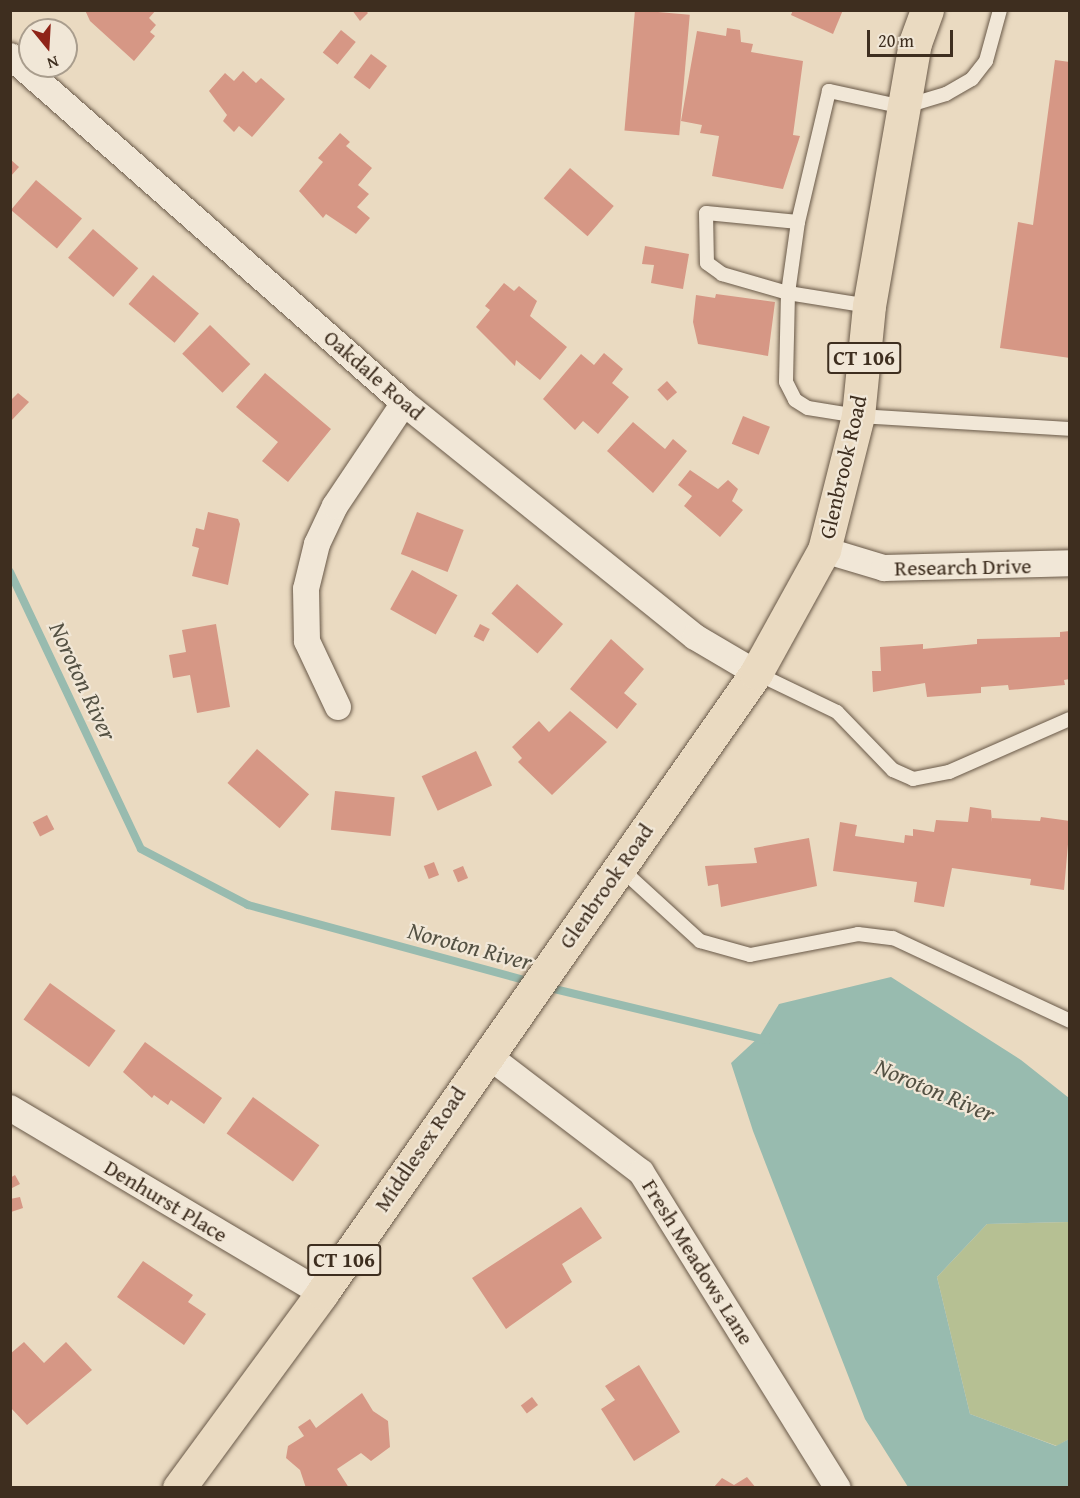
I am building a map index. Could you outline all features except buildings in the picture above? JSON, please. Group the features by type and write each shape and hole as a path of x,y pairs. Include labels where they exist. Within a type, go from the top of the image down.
{"main road":[{"name":"Glenbrook Road","path":"556,957 756,673 824,550 858,416 869,306 915,44 927,10"},
{"name":"Middlesex Road","path":"186,1485 322,1293 494,1042 556,957"}],"street":[{"name":"Oakdale Road","path":"10,56 404,403 695,637 756,673"},
{"path":"338,706 307,641 306,589 317,544 335,506 404,403"},
{"name":"Research Drive","path":"824,550 884,568 1070,563"},
{"name":"Fresh Meadows Lane","path":"494,1042 641,1172 838,1488"},
{"name":"Denhurst Place","path":"10,1108 322,1293"}],"lane":[{"path":"1000,10 986,61 972,79 946,94 903,107 829,91 798,222 788,294 789,390 808,408 858,416 1070,429"},
{"path":"798,222 706,213 704,251 713,269 788,294 869,306"},
{"path":"756,673 837,712 893,770 913,779 949,772 1070,718"},
{"path":"620,867 700,941 750,956 858,934 893,938 1070,1021"}],"green space":[{"path":"1069,1222 1069,1439 1057,1446 970,1414 937,1277 987,1224"}],"water":[{"path":"891,977 1021,1060 1069,1098 1069,1222 987,1224 937,1277 970,1414 1056,1446 1069,1439 1069,1487 908,1487 865,1419 753,1131 731,1063 759,1037 779,1004"}],"waterway":[{"name":"Noroton River","path":"10,572 141,849 248,905 531,982"},
{"name":"Noroton River","path":"546,987 767,1040"}]}
